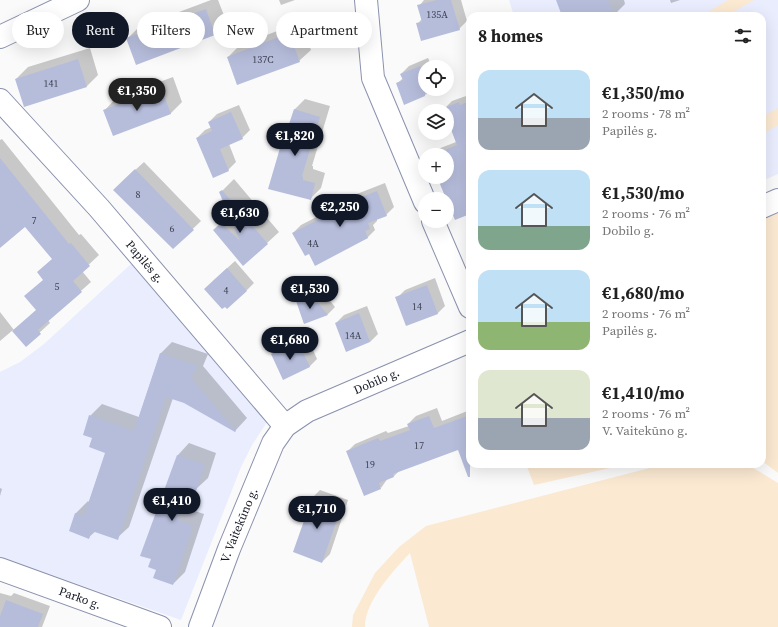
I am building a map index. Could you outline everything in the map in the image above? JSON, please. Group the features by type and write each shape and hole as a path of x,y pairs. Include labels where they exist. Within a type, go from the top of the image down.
{"street":[{"path":"0,37 78,0"},
{"path":"366,0 373,78 421,192"},
{"name":"Papilės g.","path":"0,100 99,208 285,426"},
{"path":"766,206 778,200"},
{"path":"436,228 466,298"},
{"name":"Dobilo g.","path":"285,426 307,411 466,343"},
{"name":"V. Vaitekūno g.","path":"200,627 229,549 270,450 285,426"},
{"name":"Parko g.","path":"0,569 160,627"}],"shaded area":[{"path":"509,0 778,0 778,174 766,179 766,12 513,12"},
{"path":"728,0 754,0 733,12 708,12"},
{"path":"778,108 778,125 766,132 766,115"},
{"path":"778,200 778,473 766,464 766,205"},
{"path":"131,264 267,422 252,445 241,467 181,620 0,557 0,372 20,362 44,344"},
{"path":"528,468 610,468 534,485"},
{"path":"650,468 754,468 778,483 778,627 429,627 410,553 381,587 366,617 365,627 352,627 353,615 375,573 399,547 426,526"}],"building":[{"path":"437,0 451,0 460,30 421,41 416,23 422,22 417,5"},
{"path":"556,0 608,0 612,12 560,12"},
{"path":"206,9 213,29 213,36 205,39 205,12 198,12"},
{"path":"137,34 137,48 181,48 136,65 129,46 129,37"},
{"path":"276,38 276,48 295,48 300,62 237,85 227,57 250,48 268,48 268,41"},
{"path":"78,59 87,87 24,107 15,79"},
{"path":"418,67 418,96 425,96 404,105 396,83 403,80 400,74"},
{"path":"161,88 171,114 113,136 103,110"},
{"path":"459,102 460,105 466,103 466,216 455,220 454,192 443,192 440,184 454,184 454,148 450,148 457,145 454,137 454,104"},
{"path":"294,109 320,117 302,176 303,180 315,183 311,200 268,189 280,148"},
{"path":"231,112 243,139 220,149 229,171 213,178 196,138 212,131 208,122"},
{"path":"0,158 69,244 71,243 90,266 73,281 82,292 38,330 41,334 26,347 12,331 36,310 24,296 43,280 37,272 52,259 25,227 0,248"},
{"path":"135,169 194,230 173,249 113,190"},
{"path":"222,190 268,244 243,266 213,230 221,223 240,241 219,192"},
{"path":"377,191 387,216 368,223 370,229 365,231 368,238 315,266 309,254 305,256 292,233 341,208 335,207"},
{"path":"227,268 247,291 227,309 225,307 222,309 204,289"},
{"path":"427,285 438,314 406,326 395,297"},
{"path":"312,296 328,315 304,324 296,301"},
{"path":"359,313 370,342 346,352 335,323"},
{"path":"298,342 310,367 283,380 271,354"},
{"path":"160,353 197,366 191,378 236,431 235,432 184,403 166,397 118,540 92,531 89,539 69,531 75,513 84,516 105,453 89,447 92,438 83,435 89,415 134,431"},
{"path":"429,416 434,428 466,416 466,468 470,468 470,477 468,477 458,450 393,474 394,477 379,483 381,489 364,496 346,451 378,438 380,441 410,430 407,424"},
{"path":"177,455 205,465 196,491 188,489 177,520 193,526 173,585 153,578 156,570 148,567 151,559 140,556"},
{"path":"312,498 341,508 322,563 293,552"},
{"path":"6,600 43,614 38,627 0,627 0,616"}]}
